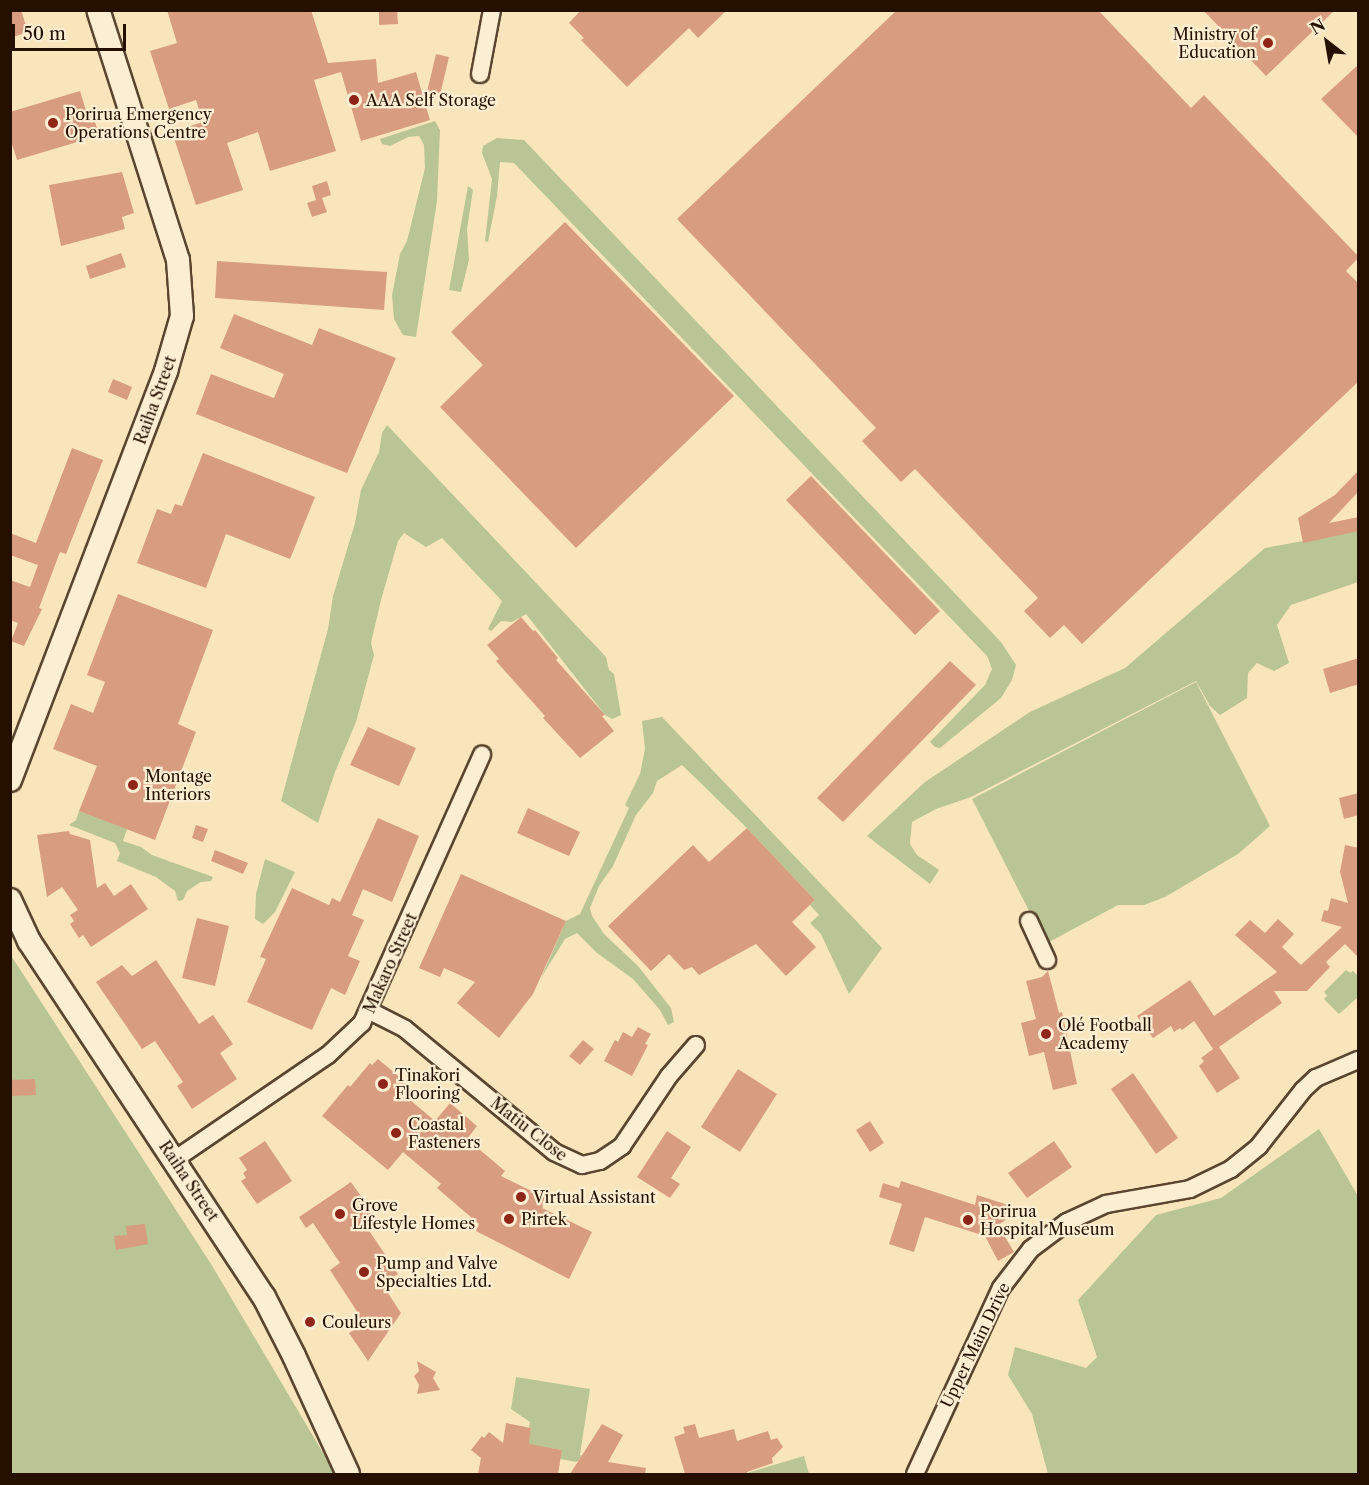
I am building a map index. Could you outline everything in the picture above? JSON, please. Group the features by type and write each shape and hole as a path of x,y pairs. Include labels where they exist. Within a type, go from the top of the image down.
{"main road":[{"name":"Raiha Street","path":"10,780 166,371 182,316 178,260 98,10"},
{"name":"Raiha Street","path":"10,900 29,941 264,1297 294,1356 348,1474"}],"street":[{"path":"480,74 492,10"},
{"name":"Makaro Street","path":"174,1160 328,1055 354,1034 370,1011 482,755"},
{"path":"1029,921 1047,960"},
{"name":"Matiu Close","path":"370,1011 405,1029 554,1152 582,1164 600,1161 622,1146 669,1076 696,1045"},
{"name":"Upper Main Drive","path":"915,1474 1001,1288 1031,1249 1067,1222 1106,1204 1190,1189 1231,1169 1259,1146 1303,1090 1316,1078 1359,1060"}],"green space":[{"path":"435,121 440,130 437,201 416,337 403,335 394,319 392,295 400,254 407,241 425,168 424,145 419,136 408,137 390,146 382,144 380,139"},
{"path":"497,138 524,140 1001,642 1016,665 1012,680 1001,698 940,748 930,742 985,685 992,669 987,656 514,163 500,162 497,196 488,242 485,241 492,179 482,153 483,146"},
{"path":"468,186 473,190 467,229 469,260 461,292 449,290"},
{"path":"387,425 606,657 609,670 614,674 621,715 612,719 605,715 526,614 512,622 501,621 491,631 488,629 502,601 442,538 426,547 404,533 398,541 381,600 371,643 374,655 356,722 335,772 318,823 281,801 328,629 333,596 355,523 361,490 379,452 382,433"},
{"path":"1358,531 1358,582 1291,605 1277,625 1289,663 1274,671 1257,663 1248,673 1247,698 1220,715 1210,706 1196,681 971,797 936,809 912,822 910,844 917,855 939,870 930,884 867,836 925,782 1030,712 1125,668 1265,548"},
{"path":"1196,682 1270,826 1238,854 1165,897 1144,905 1118,905 1051,941 1043,938 972,799"},
{"path":"662,717 882,948 849,994 821,934 810,923 819,915 810,905 815,900 747,828 682,765 657,781 653,793 636,815 613,866 599,886 590,908 592,916 604,934 638,966 671,1008 674,1022 668,1025 660,1010 633,979 597,953 577,933 565,939 541,978 566,921 580,914 629,808 625,805 640,774 645,749 642,721"},
{"path":"79,811 127,829 123,841 141,847 152,855 213,877 211,881 201,882 187,891 183,900 178,901 175,891 156,877 117,861 120,853 115,843 69,825 76,820"},
{"path":"265,859 295,872 275,912 263,924 255,919 256,894"},
{"path":"10,954 211,1264 326,1458 330,1458 328,1462 331,1459 337,1474 11,1474"},
{"path":"1346,970 1350,973 1353,971 1358,976 1358,997 1339,1014 1324,999 1327,996 1324,992"},
{"path":"1319,1129 1358,1196 1358,1474 1048,1474 1032,1414 1008,1375 1015,1347 1086,1368 1097,1357 1078,1300 1156,1215 1221,1198"},
{"path":"516,1377 590,1389 580,1455 582,1456 577,1462 560,1459 562,1450 543,1447 527,1453 530,1422 511,1409"},
{"path":"804,1456 809,1474 747,1474 747,1473"}],"building":[{"path":"10,10 21,10 28,32 10,38"},
{"path":"167,10 311,10 328,63 376,59 378,83 416,72 430,120 361,141 341,72 314,80 336,151 270,171 258,132 227,143 243,190 196,205 172,132 203,122 196,100 169,109 150,51 177,43"},
{"path":"379,10 397,10 398,24 379,25"},
{"path":"581,10 727,10 698,38 689,28 627,87 581,40 584,38 569,23"},
{"path":"897,10 1098,10 1191,108 1204,95 1359,257 1346,271 1359,284 1359,381 1082,644 1064,625 1050,638 1024,611 1038,598 915,469 901,482 862,441 876,428 677,219"},
{"name":"Ministry of Education","path":"1203,10 1335,10 1266,76"},
{"path":"436,54 449,57 440,95 427,92"},
{"path":"1359,64 1359,138 1321,99"},
{"name":"Porirua Emergency Operations Centre","path":"80,91 88,117 93,116 97,128 91,130 94,137 17,160 10,138 10,112"},
{"path":"122,172 134,213 122,217 125,229 61,246 49,185"},
{"path":"327,181 331,195 322,198 327,212 312,217 307,203 316,200 312,186"},
{"path":"565,222 734,396 576,548 440,407 483,365 451,332"},
{"path":"121,253 126,267 90,279 86,266"},
{"path":"217,261 387,272 384,310 215,298"},
{"path":"234,314 312,345 319,328 396,358 347,473 196,414 211,374 274,398 284,374 220,348"},
{"path":"113,379 132,387 127,400 108,392"},
{"path":"72,448 103,460 66,554 60,552 39,608 42,609 24,646 11,641 18,623 10,620 10,580 30,587 38,565 10,555 10,533 36,543"},
{"path":"203,453 315,497 290,559 226,534 206,588 137,563 157,509 171,514 175,504 182,506"},
{"path":"1359,470 1359,491 1329,523 1359,517 1359,531 1303,543 1298,518 1335,495"},
{"path":"811,476 940,611 915,635 786,500"},
{"path":"118,594 213,630 178,724 196,732 155,840 79,811 97,766 53,749 71,704 93,713 105,682 87,675"},
{"path":"521,617 533,631 535,630 558,658 556,660 605,715 602,716 614,731 580,758 496,661 499,659 487,645"},
{"path":"1359,658 1359,684 1330,693 1323,669"},
{"path":"950,661 976,685 843,822 817,798"},
{"path":"368,727 416,748 399,786 350,765"},
{"path":"1359,793 1359,815 1344,819 1339,798"},
{"path":"528,808 580,832 569,856 517,833"},
{"path":"378,818 419,836 392,902 363,889 352,915 364,920 348,956 360,961 345,995 331,988 312,1030 247,1002 266,959 260,957 292,888 329,905 332,898 340,902"},
{"path":"196,825 208,829 203,842 192,838"},
{"path":"747,828 815,900 792,922 816,947 786,976 756,944 699,975 692,967 684,970 669,954 651,971 608,926 693,845 709,862"},
{"path":"69,831 70,834 90,840 97,888 105,883 114,896 131,884 148,909 91,947 83,935 79,938 70,924 74,921 70,915 78,910 62,887 47,897 37,835"},
{"path":"1345,845 1359,848 1359,958 1345,944 1326,962 1330,967 1307,991 1274,991 1282,1003 1219,1047 1240,1078 1217,1093 1199,1066 1204,1061 1201,1058 1213,1049 1194,1021 1182,1030 1180,1028 1174,1032 1171,1026 1153,1038 1137,1016 1190,980 1214,1016 1277,972 1235,935 1250,920 1265,933 1278,919 1294,934 1282,947 1301,965 1342,927 1321,921 1324,910 1328,911 1331,898 1348,903 1340,872"},
{"path":"215,850 248,863 243,874 211,861"},
{"path":"461,874 566,921 533,994 499,1038 457,1003 475,982 444,968 440,977 419,968"},
{"path":"197,918 229,926 215,986 182,978"},
{"path":"156,960 199,1024 213,1015 233,1044 220,1053 237,1079 192,1109 177,1086 183,1082 155,1041 142,1049 96,982 122,965 132,976"},
{"name":"Olé Football Academy","path":"1048,971 1059,1013 1062,1012 1077,1084 1053,1090 1044,1052 1029,1056 1021,1023 1036,1019 1026,981 1042,977"},
{"path":"638,1027 651,1034 645,1044 648,1045 632,1076 604,1061 615,1040 618,1042 623,1032 632,1037"},
{"path":"583,1040 594,1049 580,1065 569,1056"},
{"path":"378,1059 410,1086 403,1094 435,1121 450,1103 477,1126 467,1139 505,1171 501,1176 546,1198 542,1208 592,1232 569,1279 476,1231 479,1224 437,1188 441,1184 403,1152 388,1170 322,1116 348,1085 350,1087 370,1063 372,1065"},
{"path":"738,1069 777,1094 740,1152 701,1127"},
{"path":"1133,1073 1178,1138 1156,1154 1111,1089"},
{"path":"35,1079 36,1095 10,1096 10,1080"},
{"path":"870,1121 884,1143 870,1152 856,1130"},
{"path":"667,1131 691,1147 671,1178 680,1184 670,1198 637,1177"},
{"path":"265,1141 292,1181 257,1204 241,1181 246,1178 243,1173 247,1170 239,1158"},
{"path":"1054,1141 1072,1167 1027,1198 1008,1173"},
{"name":"Porirua Hospital Museum","path":"901,1181 975,1205 977,1195 1011,1206 1007,1219 998,1225 1014,1252 998,1261 985,1236 925,1217 914,1252 889,1244 902,1204 879,1197 883,1183 899,1188"},
{"path":"351,1182 375,1216 364,1223 398,1274 382,1284 401,1313 368,1361 349,1333 360,1326 354,1316 358,1313 330,1270 340,1263 313,1223 306,1228 299,1217"},
{"path":"145,1224 148,1244 116,1250 114,1236 127,1235 126,1226"},
{"path":"417,1361 436,1372 433,1378 440,1390 417,1394 419,1385 414,1376 419,1371"},
{"path":"506,1423 531,1428 529,1444 562,1450 558,1474 478,1474 481,1458 471,1450 482,1436 484,1438 489,1432 503,1443"},
{"path":"602,1424 623,1435 608,1462 646,1468 645,1474 570,1474"},
{"path":"695,1424 699,1438 734,1429 737,1441 768,1431 771,1440 777,1438 783,1447 772,1458 773,1463 747,1472 747,1474 685,1474 674,1437 685,1433 683,1427"}],"place":[{"name":"Ministry of Education","path":"1268,43"},
{"name":"AAA Self Storage","path":"354,100"},
{"name":"Porirua Emergency Operations Centre","path":"53,123"},
{"name":"Montage Interiors","path":"133,785"},
{"name":"Olé Football Academy","path":"1046,1034"},
{"name":"Tinakori Flooring","path":"383,1084"},
{"name":"Coastal Fasteners","path":"396,1133"},
{"name":"Virtual Assistant","path":"521,1197"},
{"name":"Grove Lifestyle Homes","path":"340,1214"},
{"name":"Pirtek","path":"509,1219"},
{"name":"Porirua Hospital Museum","path":"968,1220"},
{"name":"Pump and Valve Specialties Ltd.","path":"364,1272"},
{"name":"Couleurs","path":"310,1322"}]}
